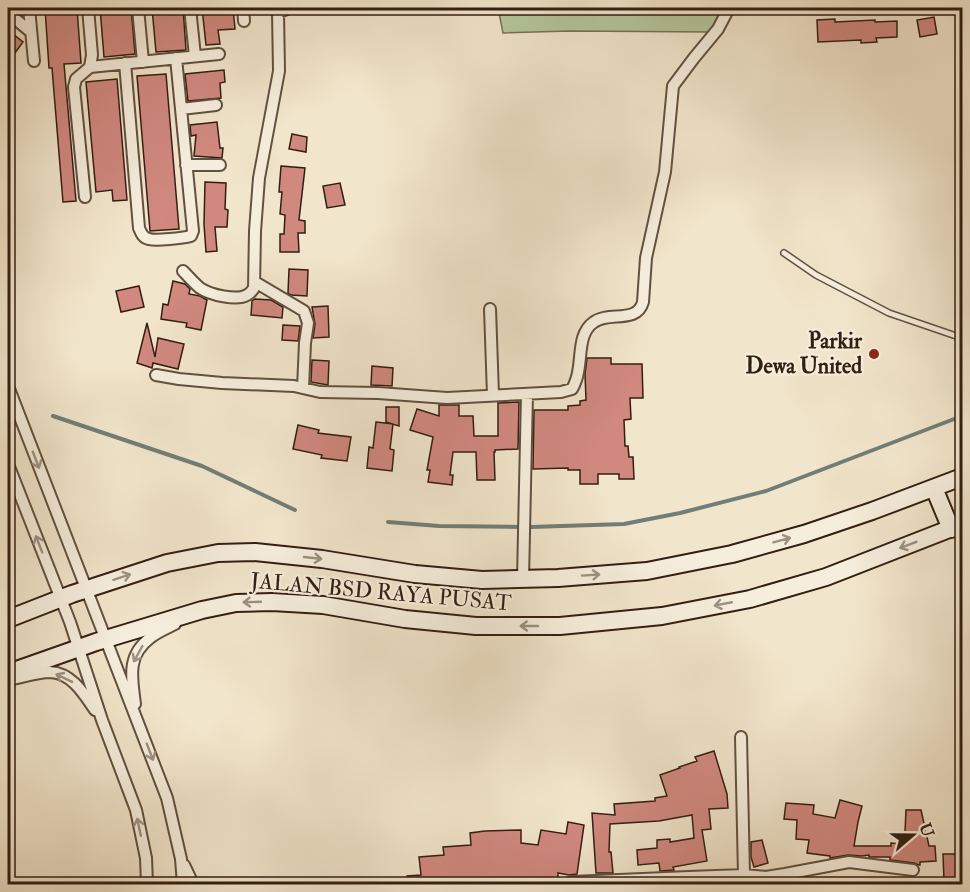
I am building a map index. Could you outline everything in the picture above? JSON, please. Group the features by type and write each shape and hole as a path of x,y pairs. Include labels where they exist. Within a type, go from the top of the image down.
{"main road":[{"name":"JALAN BSD RAYA PUSAT","path":"8,618 60,598 167,563 218,553 255,552 322,559 415,574 482,580 558,578 647,571 732,554 804,534 872,512 963,477"},
{"path":"934,488 957,526"},
{"name":"JALAN BSD RAYA PUSAT","path":"8,673 105,639 202,610 236,603 272,602 323,605 405,619 476,626 560,626 662,615 750,599 826,577 957,526"}],"street":[{"path":"29,8 34,61"},
{"path":"88,8 92,55 90,67"},
{"path":"138,8 142,62"},
{"path":"190,8 195,56"},
{"path":"243,8 244,21"},
{"path":"183,271 200,288 221,296 246,296 254,288 259,178 279,71 278,13 289,8"},
{"path":"156,375 222,383 303,388 320,392 447,398 568,391 577,379 584,336 592,322 603,317 636,314 642,308 646,258 665,172 674,86 693,58 718,29 729,8"},
{"path":"8,13 31,32"},
{"path":"85,197 74,87 76,79 90,67 219,54"},
{"path":"125,63 139,228 142,235 148,239 184,237 191,236 193,231 176,58"},
{"path":"181,109 216,105"},
{"path":"186,165 220,165"},
{"path":"255,282 304,311 308,323 303,388"},
{"path":"490,309 493,395"},
{"path":"8,386 167,798 181,859 183,885"},
{"path":"523,579 527,394"},
{"path":"8,464 60,598 136,810 146,858 147,885"},
{"path":"136,717 131,669 136,652 150,638 202,610"},
{"path":"8,680 50,672 67,677 80,688 102,720"},
{"path":"741,737 744,875"},
{"path":"181,859 193,885"},
{"path":"570,884 691,880 744,875 790,879 849,861 913,870"}],"lane":[{"path":"784,253 816,275 889,313 963,338"}],"green space":[{"path":"498,8 718,8 718,20 712,32 503,33"}],"building":[{"path":"45,8 77,8 81,63 64,64 76,201 63,202"},
{"path":"100,8 131,8 135,54 104,57"},
{"path":"152,8 183,8 186,50 156,52"},
{"path":"202,8 233,8 235,29 218,30 220,44 206,45"},
{"path":"934,17 937,34 920,37 917,20"},
{"path":"835,19 835,22 897,21 897,37 876,38 877,42 861,43 861,40 818,42 817,20"},
{"path":"8,30 23,42 15,53 8,48"},
{"path":"224,70 225,82 220,83 221,98 188,101 185,74"},
{"path":"166,74 179,229 150,231 137,76"},
{"path":"117,79 127,200 113,201 112,190 96,192 86,82"},
{"path":"217,122 220,148 223,148 222,158 194,156 196,135 191,136 190,125"},
{"path":"292,134 307,137 306,152 289,149"},
{"path":"281,166 305,168 299,220 305,221 305,233 298,233 299,252 280,252 280,234 284,234 285,215 280,214"},
{"path":"205,182 226,183 227,227 215,227 217,251 206,252"},
{"path":"340,183 345,205 327,208 323,186"},
{"path":"289,269 308,270 307,296 288,293"},
{"path":"173,281 185,284 190,289 189,294 207,300 201,330 186,327 187,323 161,319 163,304 168,305"},
{"path":"139,286 144,307 121,312 116,291"},
{"path":"255,299 271,300 283,307 282,318 251,315 252,301"},
{"path":"328,306 329,337 313,338 315,324 312,307"},
{"path":"147,323 155,357 158,338 184,344 178,369 153,363 152,368 137,363"},
{"path":"283,325 300,326 298,341 282,340"},
{"path":"587,358 611,358 611,364 642,364 643,398 630,398 631,419 624,420 625,446 628,446 629,457 633,457 634,479 619,479 619,474 598,474 598,484 580,484 580,470 533,469 534,410 568,410 568,406 580,405 580,401 586,400"},
{"path":"312,360 329,361 328,385 311,382"},
{"path":"372,366 393,368 392,386 371,385"},
{"path":"519,402 518,449 495,450 495,480 477,480 476,452 453,452 450,475 453,475 452,485 428,482 430,470 427,470 433,437 410,430 417,409 439,416 439,405 459,405 459,416 473,416 474,436 498,436 498,403"},
{"path":"386,407 399,407 399,426 386,422"},
{"path":"376,422 393,424 390,449 394,450 392,471 367,468 369,447 373,448"},
{"path":"298,425 319,430 318,433 351,437 347,461 321,458 322,455 293,449"},
{"path":"714,751 727,794 728,808 709,809 711,829 702,830 707,861 673,867 674,870 660,871 659,863 638,865 637,850 657,848 657,840 670,839 670,842 694,838 692,815 659,821 610,824 609,852 611,852 613,873 596,873 592,813 615,815 614,804 655,801 655,798 667,796 660,775 697,761 695,757"},
{"path":"840,800 862,806 854,846 902,844 901,832 905,832 906,810 921,810 929,846 935,846 936,861 920,862 919,865 890,860 890,857 848,855 830,858 830,856 807,853 809,840 796,839 797,820 784,819 786,803 814,805 813,814 835,818"},
{"path":"568,822 584,825 577,874 558,873 558,884 526,882 526,885 468,885 468,882 408,885 407,876 421,875 419,857 444,855 443,847 471,845 470,833 521,830 521,843 538,845 541,830 566,834"},
{"path":"762,840 768,863 754,867 751,842"},
{"path":"943,854 961,854 963,880 944,881"}],"waterway":[{"path":"53,416 202,466 295,510"},
{"path":"388,522 439,526 531,527 624,524 680,513 766,491 962,416"}],"place":[{"name":"Parkir Dewa United","path":"874,354"}]}
